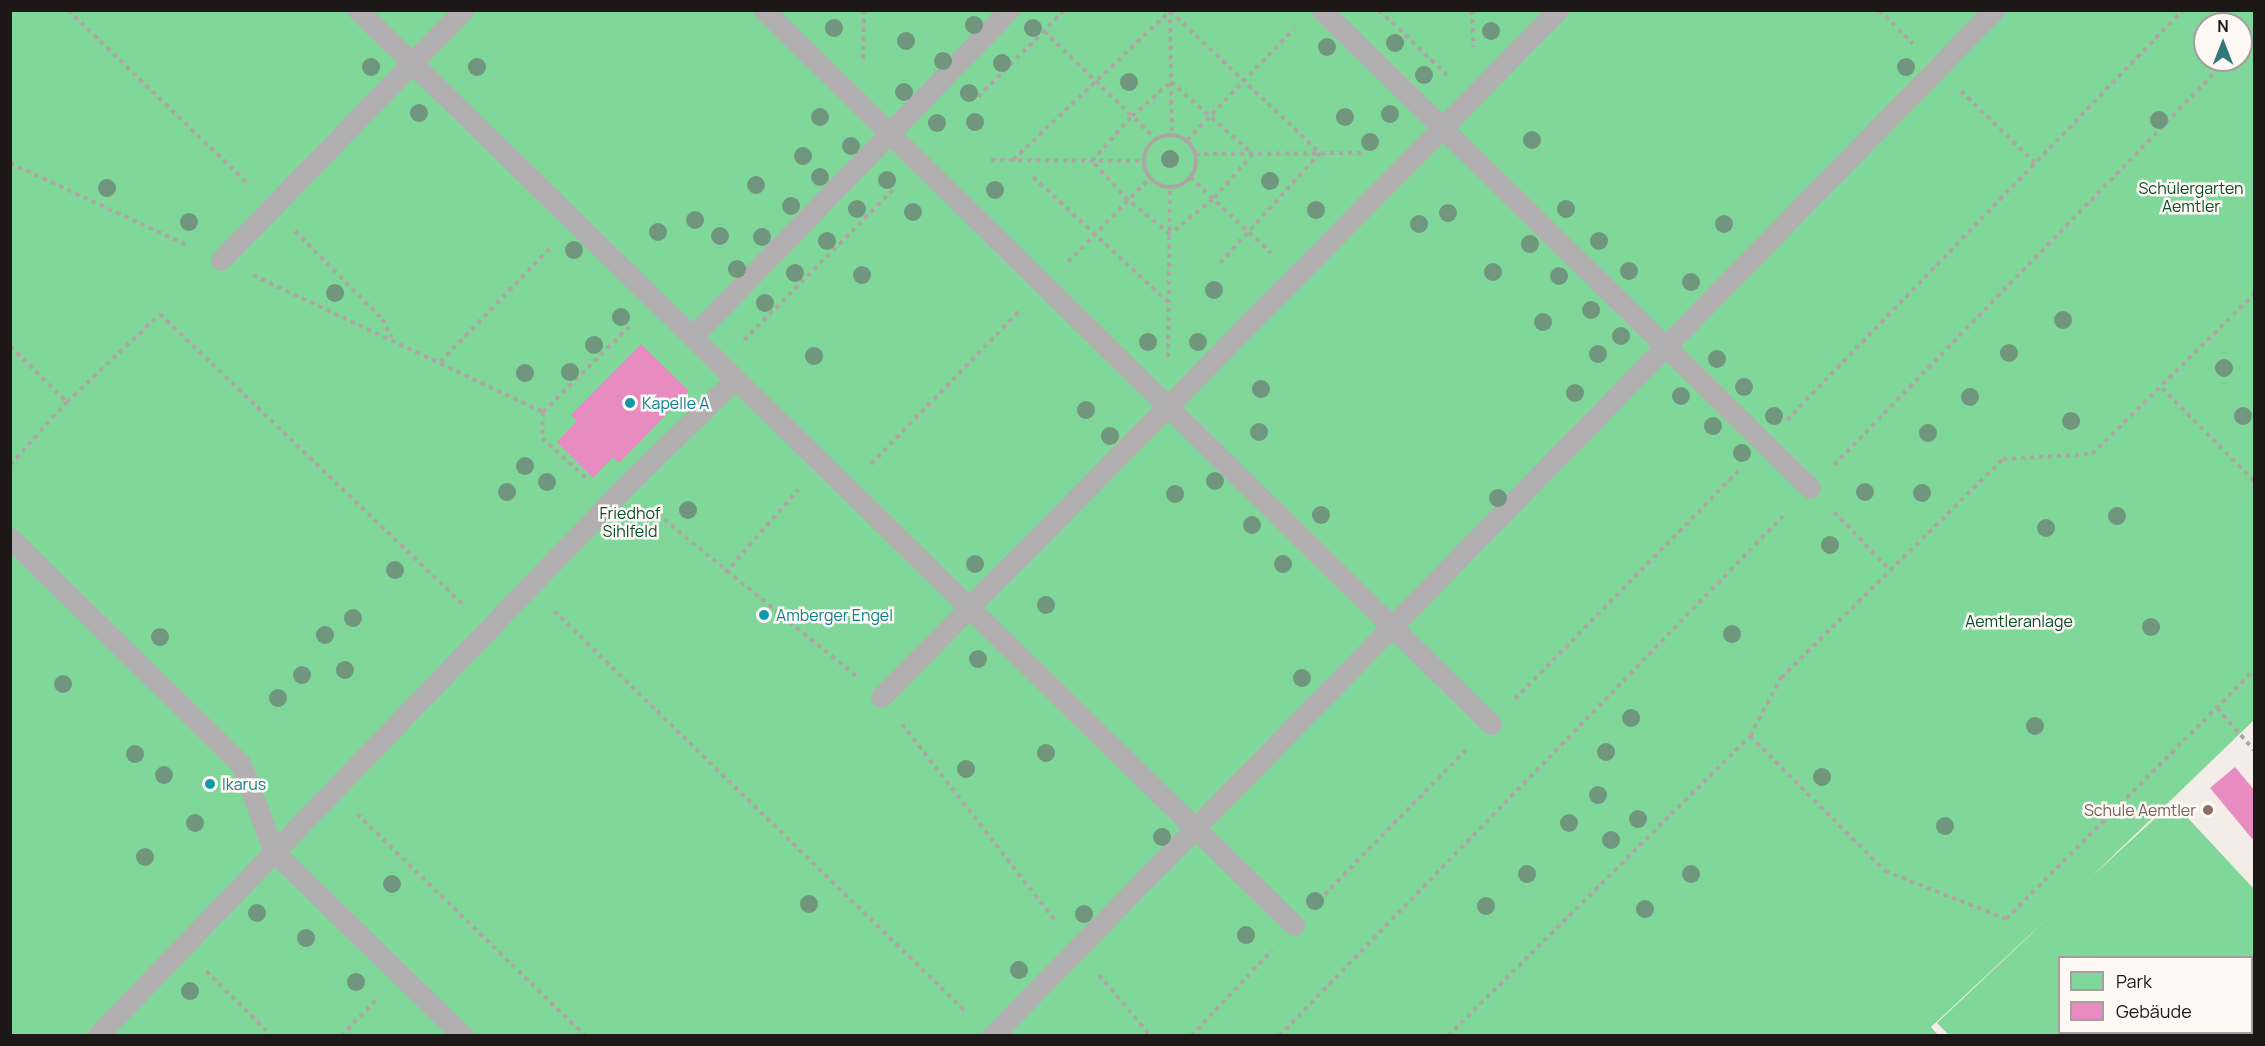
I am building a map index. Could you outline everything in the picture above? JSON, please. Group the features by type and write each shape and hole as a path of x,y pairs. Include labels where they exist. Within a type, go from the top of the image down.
{"lane":[{"path":"358,10 1294,926"},
{"path":"221,260 463,10"},
{"path":"764,10 1491,724"},
{"path":"692,337 1009,10"},
{"path":"1322,10 1810,488"},
{"path":"881,697 1558,10"},
{"path":"992,1035 1994,10"},
{"path":"97,1035 625,487 735,379"},
{"path":"10,538 241,764 274,852 463,1035"}],"path":[{"path":"68,10 272,208 381,319 393,339"},
{"path":"978,97 1064,10"},
{"path":"1379,10 1474,96"},
{"path":"1191,1035 2183,10"},
{"path":"1170,11 1320,153"},
{"path":"1013,160 1170,11"},
{"path":"1170,11 1172,135"},
{"path":"1186,140 1297,26"},
{"path":"1044,31 1156,139"},
{"path":"1279,1035 2215,72"},
{"path":"1171,82 1253,154"},
{"path":"1092,161 1132,116 1171,82"},
{"path":"1172,135 1186,140 1195,154 1195,171 1190,177 1170,187 1150,178 1144,161 1149,144 1156,139 1172,135"},
{"path":"1218,265 1320,153"},
{"path":"1195,154 1418,153"},
{"path":"1170,234 1213,199 1253,154"},
{"path":"991,160 1144,161"},
{"path":"1092,161 1128,200 1170,234"},
{"path":"720,364 919,163"},
{"path":"1033,177 1093,236 1168,303"},
{"path":"1190,177 1296,276"},
{"path":"847,488 1150,178"},
{"path":"1167,407 1170,187"},
{"path":"440,362 575,222"},
{"path":"1448,1035 1750,736 1781,678 2004,459 2092,454 2162,388 2254,294"},
{"path":"543,412 655,301"},
{"path":"10,465 67,402 160,314 489,629"},
{"path":"10,346 67,402"},
{"path":"2162,388 2254,480"},
{"path":"725,573 821,463"},
{"path":"1810,488 1890,570"},
{"path":"530,588 973,1019"},
{"path":"1750,736 1885,872 2006,919 2254,670"},
{"path":"2217,708 2254,750"},
{"path":"333,790 585,1035"},
{"path":"182,948 272,1035"},
{"path":"341,1035 401,975"}],"green space":[{"name":"Friedhof Sihlfeld","path":"10,11 2254,11 2254,720 2090,878 2173,802 2254,889 2254,990 2253,992 2253,956 2058,956 2058,1034 2080,1034 1949,1035 1937,1023 2063,904 1931,1027 1938,1035 11,1035"}],"building":[{"name":"Kapelle A","path":"641,344 689,391 619,463 613,457 593,478 557,442 577,421 571,415"},
{"path":"2235,767 2254,790 2254,841 2210,788"}],"place":[{"name":"Kapelle A","path":"630,403"},
{"name":"Amberger Engel","path":"764,615"},
{"name":"Ikarus","path":"210,784"},
{"name":"Schule Aemtler","path":"2208,810"}],"park label":[{"name":"Schülergarten Aemtler","path":"2191,197"},
{"name":"Aemtleranlage","path":"2019,621"}]}
